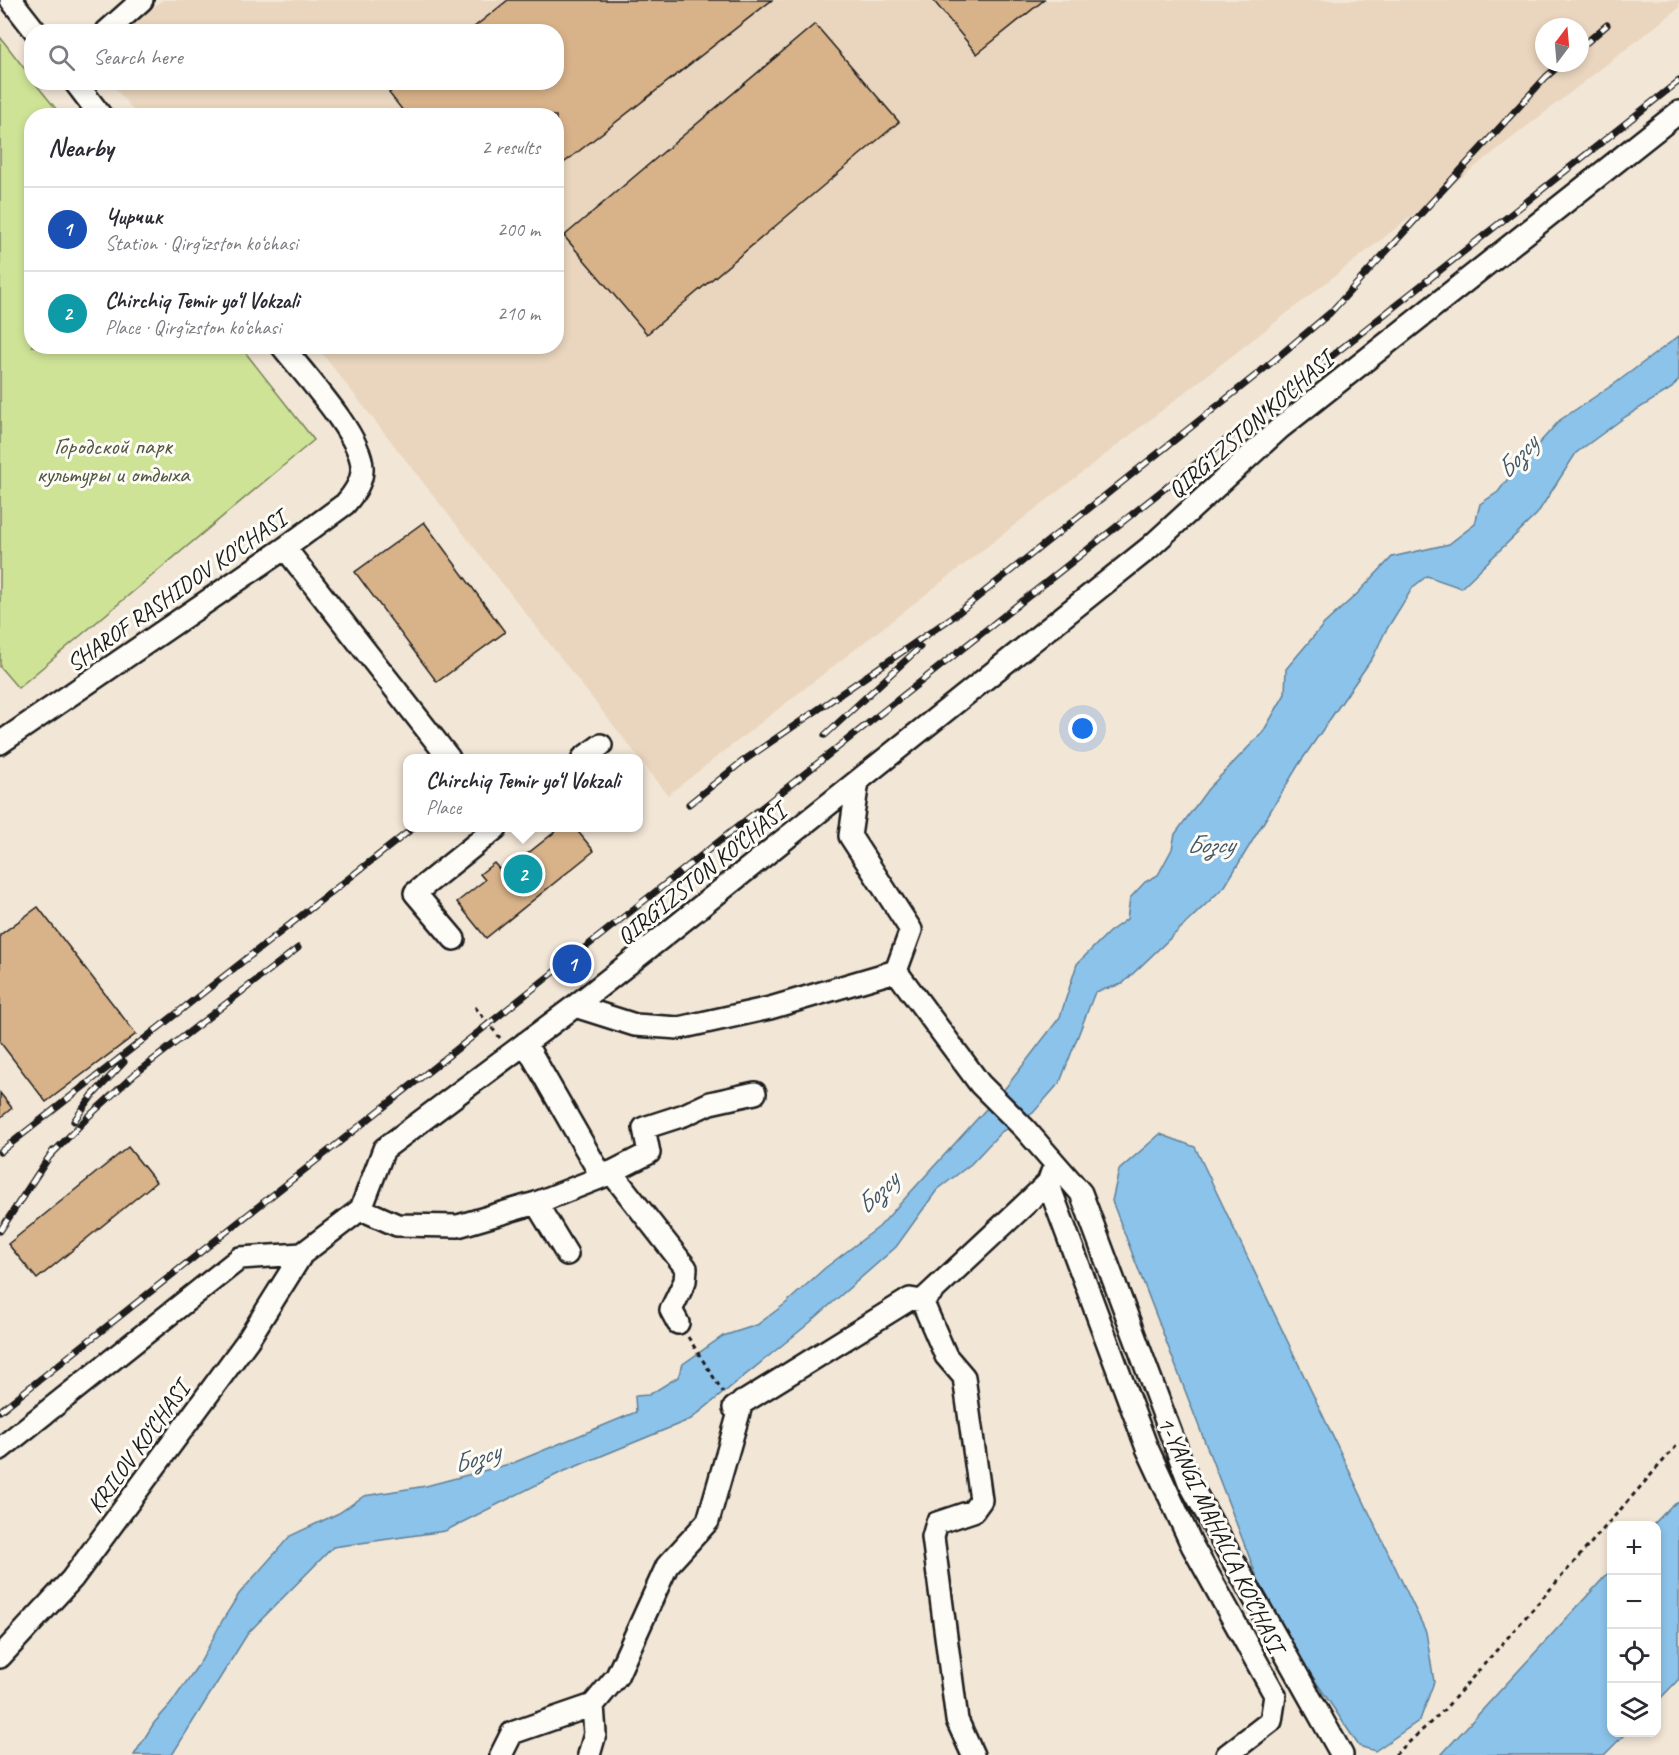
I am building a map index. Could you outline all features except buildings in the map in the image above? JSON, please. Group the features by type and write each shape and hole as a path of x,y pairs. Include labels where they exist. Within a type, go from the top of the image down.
{"street":[{"path":"11,0 30,24"},
{"path":"115,24 142,0"},
{"path":"81,90 95,108"},
{"name":"QIRG‘IZSTON KO‘CHASI","path":"361,1209 384,1149 575,1006 1149,548 1280,428 1679,112"},
{"name":"SHAROF RASHIDOV KO'CHASI","path":"0,743 285,548 345,504 361,477 362,466 354,442 288,354"},
{"path":"285,548 446,754"},
{"path":"590,754 601,745"},
{"path":"858,780 850,836 911,930 896,971"},
{"path":"454,939 415,893 491,832"},
{"path":"575,1006 635,1025 679,1028 770,1008 896,971"},
{"path":"896,971 980,1084 1025,1129 1052,1173 1081,1193 1189,1482 1342,1755"},
{"path":"519,1048 606,1174 686,1268 685,1281 671,1310 678,1323"},
{"path":"0,1449 240,1258 302,1254 361,1209 397,1225 458,1226 536,1203 606,1174 649,1153 644,1128 684,1115 710,1103 755,1093"},
{"path":"922,1301 1052,1173"},
{"name":"1-YANGI MAHALLA KO‘CHASI","path":"1052,1173 1147,1448 1193,1547 1275,1695 1271,1721 1227,1755"},
{"path":"536,1203 567,1254"},
{"name":"KRILOV KO‘CHASI","path":"0,1657 72,1580 249,1340 302,1254"},
{"path":"501,1755 512,1733 593,1705 617,1676 667,1566 708,1521 738,1405 910,1299 922,1301"},
{"path":"922,1301 946,1356 964,1377 981,1500 973,1511 937,1523 933,1537 957,1720 973,1755"},
{"path":"589,1755 595,1734 593,1705"}],"path":[{"path":"475,1007 519,1048"},
{"path":"678,1323 738,1405"},
{"path":"1395,1755 1443,1711 1679,1443"}],"shaded area":[{"path":"163,0 1679,0 1679,8 668,795 643,763 643,754 636,754 322,354 564,354 564,108 131,108 117,90 564,90 564,24 133,24"}],"green space":[{"name":"Городской парк культуры и отдыха","path":"0,37 24,68 24,90 41,90 55,108 24,108 24,354 246,354 314,440 18,688 0,667"}],"water":[{"name":"Бозсу","path":"1679,336 1679,379 1672,388 1625,417 1576,453 1537,514 1461,588 1427,576 1413,587 1385,632 1373,657 1299,764 1225,886 1122,984 1095,992 1060,1082 1033,1113 1001,1132 971,1164 937,1190 896,1247 807,1325 691,1419 560,1473 445,1531 333,1547 248,1633 172,1755 134,1755 154,1723 170,1705 201,1661 239,1594 290,1536 339,1513 364,1496 426,1486 513,1463 636,1412 635,1396 649,1395 678,1377 683,1364 723,1336 757,1325 785,1304 825,1268 879,1227 1007,1086 1060,1017 1077,964 1109,932 1127,919 1130,898 1145,882 1158,875 1172,849 1175,834 1208,789 1263,732 1285,694 1286,669 1324,624 1392,557 1449,544 1475,524 1480,504 1498,492 1560,420 1617,382"},
{"path":"1160,1134 1195,1147 1426,1632 1434,1682 1420,1720 1375,1751 1359,1746 1272,1616 1112,1201 1119,1170"},
{"path":"1679,1502 1679,1679 1661,1698 1661,1521 1657,1521 1671,1506"},
{"path":"1607,1574 1607,1737 1622,1737 1604,1755 1441,1755"}],"railway":[{"path":"1589,40 1607,25"},
{"path":"689,804 743,761 954,616 1260,372 1330,313 1552,72"},
{"path":"0,1411 1679,81"},
{"path":"825,735 920,647"},
{"path":"0,1152 408,832"},
{"path":"49,1157 135,1074 298,948"},
{"path":"74,1121 92,1096 124,1062"},
{"path":"0,1231 53,1151"}],"place":[{"name":"Chirchiq Temir yo‘l Vokzali","path":"523,874"},
{"name":"Чирчик","path":"572,964"}]}
